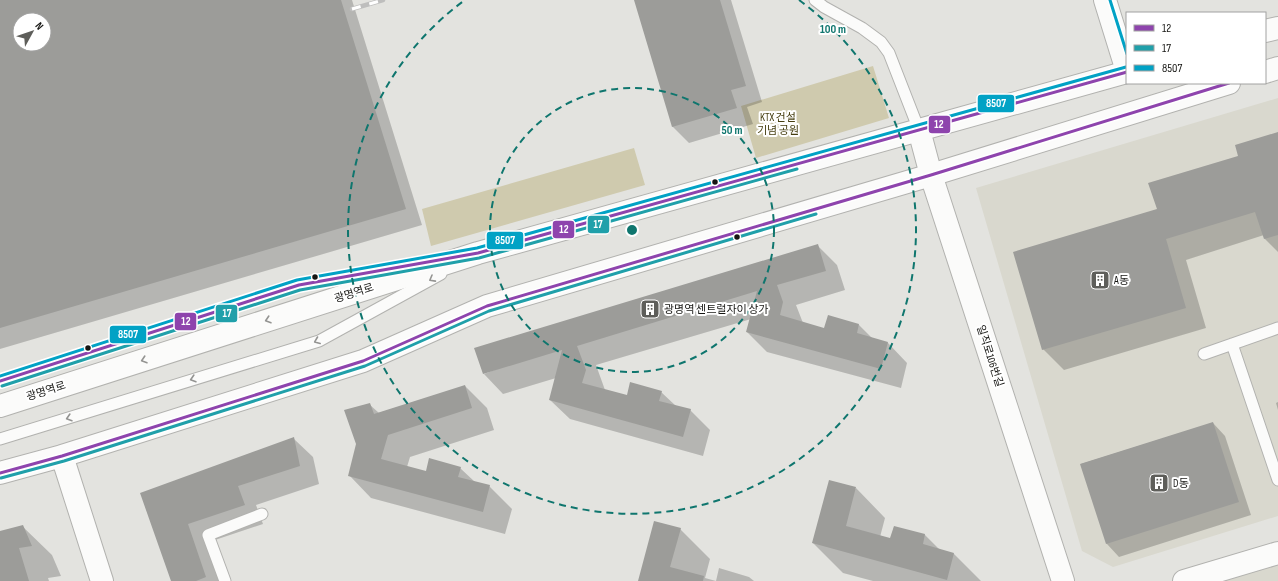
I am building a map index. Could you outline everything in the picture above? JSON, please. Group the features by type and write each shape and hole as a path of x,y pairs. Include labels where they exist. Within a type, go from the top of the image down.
{"street":[{"path":"1105,0 1126,69"},
{"path":"1266,31 1278,28"},
{"path":"1266,72 1278,68"},
{"name":"광명역로","path":"0,406 478,253 1126,72"},
{"path":"0,473 62,456 363,361 487,306 931,174 1226,84"},
{"name":"일직로106번길","path":"919,130 931,174 1063,581"},
{"path":"62,456 102,581"},
{"path":"1184,581 1278,553"}],"lane":[{"path":"815,0 824,7 862,28 881,42 890,53 919,130"},
{"path":"0,381 299,285 478,253"},
{"path":"0,439 319,341 478,253"},
{"path":"1204,354 1278,328"},
{"path":"1232,344 1278,480"},
{"path":"225,581 208,535 262,514"}],"shaded area":[{"path":"1278,98 1278,516 1113,567 1082,551 976,188"},
{"path":"1278,553 1278,581 1184,581"}],"green space":[{"name":"KTX 건설 기념 공원","path":"873,66 889,118 756,158 741,106"},
{"path":"634,148 645,185 431,246 422,209"}],"building":[{"path":"0,0 341,0 406,209 0,328"},
{"path":"634,0 720,0 746,86 731,90 737,108 672,127"},
{"name":"A동","path":"1278,132 1278,235 1264,239 1255,212 1166,239 1186,308 1042,350 1013,252 1157,209 1148,183 1238,156 1235,145"},
{"path":"818,244 826,271 777,285 783,302 780,315 824,328 828,315 859,324 857,333 888,342 881,369 746,332 757,291 577,346 586,370 582,383 627,395 630,382 662,391 659,401 691,409 683,437 549,400 562,350 483,374 474,348"},
{"path":"465,385 472,408 388,435 381,459 426,471 429,458 461,467 458,477 490,485 483,512 348,476 356,444 344,410 370,403 374,414"},
{"name":"D동","path":"1213,422 1239,502 1106,544 1080,464"},
{"path":"294,437 300,466 238,486 245,505 188,524 206,577 196,581 171,581 140,493"},
{"path":"829,480 856,487 846,526 890,538 894,526 925,534 923,544 954,553 947,580 812,543"},
{"path":"654,521 681,528 670,567 704,576 703,581 638,581"},
{"path":"23,525 32,546 19,548 29,581 0,581 0,531"}],"railway":[{"path":"352,9 383,0"}],"transit line":[{"name":"8507","path":"1110,0 1126,51"},
{"name":"8507","path":"0,376 297,280 477,248 1126,67"},
{"name":"12","path":"0,381 299,285 478,253 1126,72"},
{"name":"12","path":"0,473 62,456 363,361 487,306 931,175 1226,84"},
{"name":"17","path":"2,386 300,290 479,258 797,169"},
{"name":"17","path":"1,478 64,461 365,366 489,311 816,214"}],"place":[{"name":"A동","path":"1100,280"},
{"name":"광명역 센트럴자이 상가","path":"650,309"},
{"name":"D동","path":"1159,483"}]}
